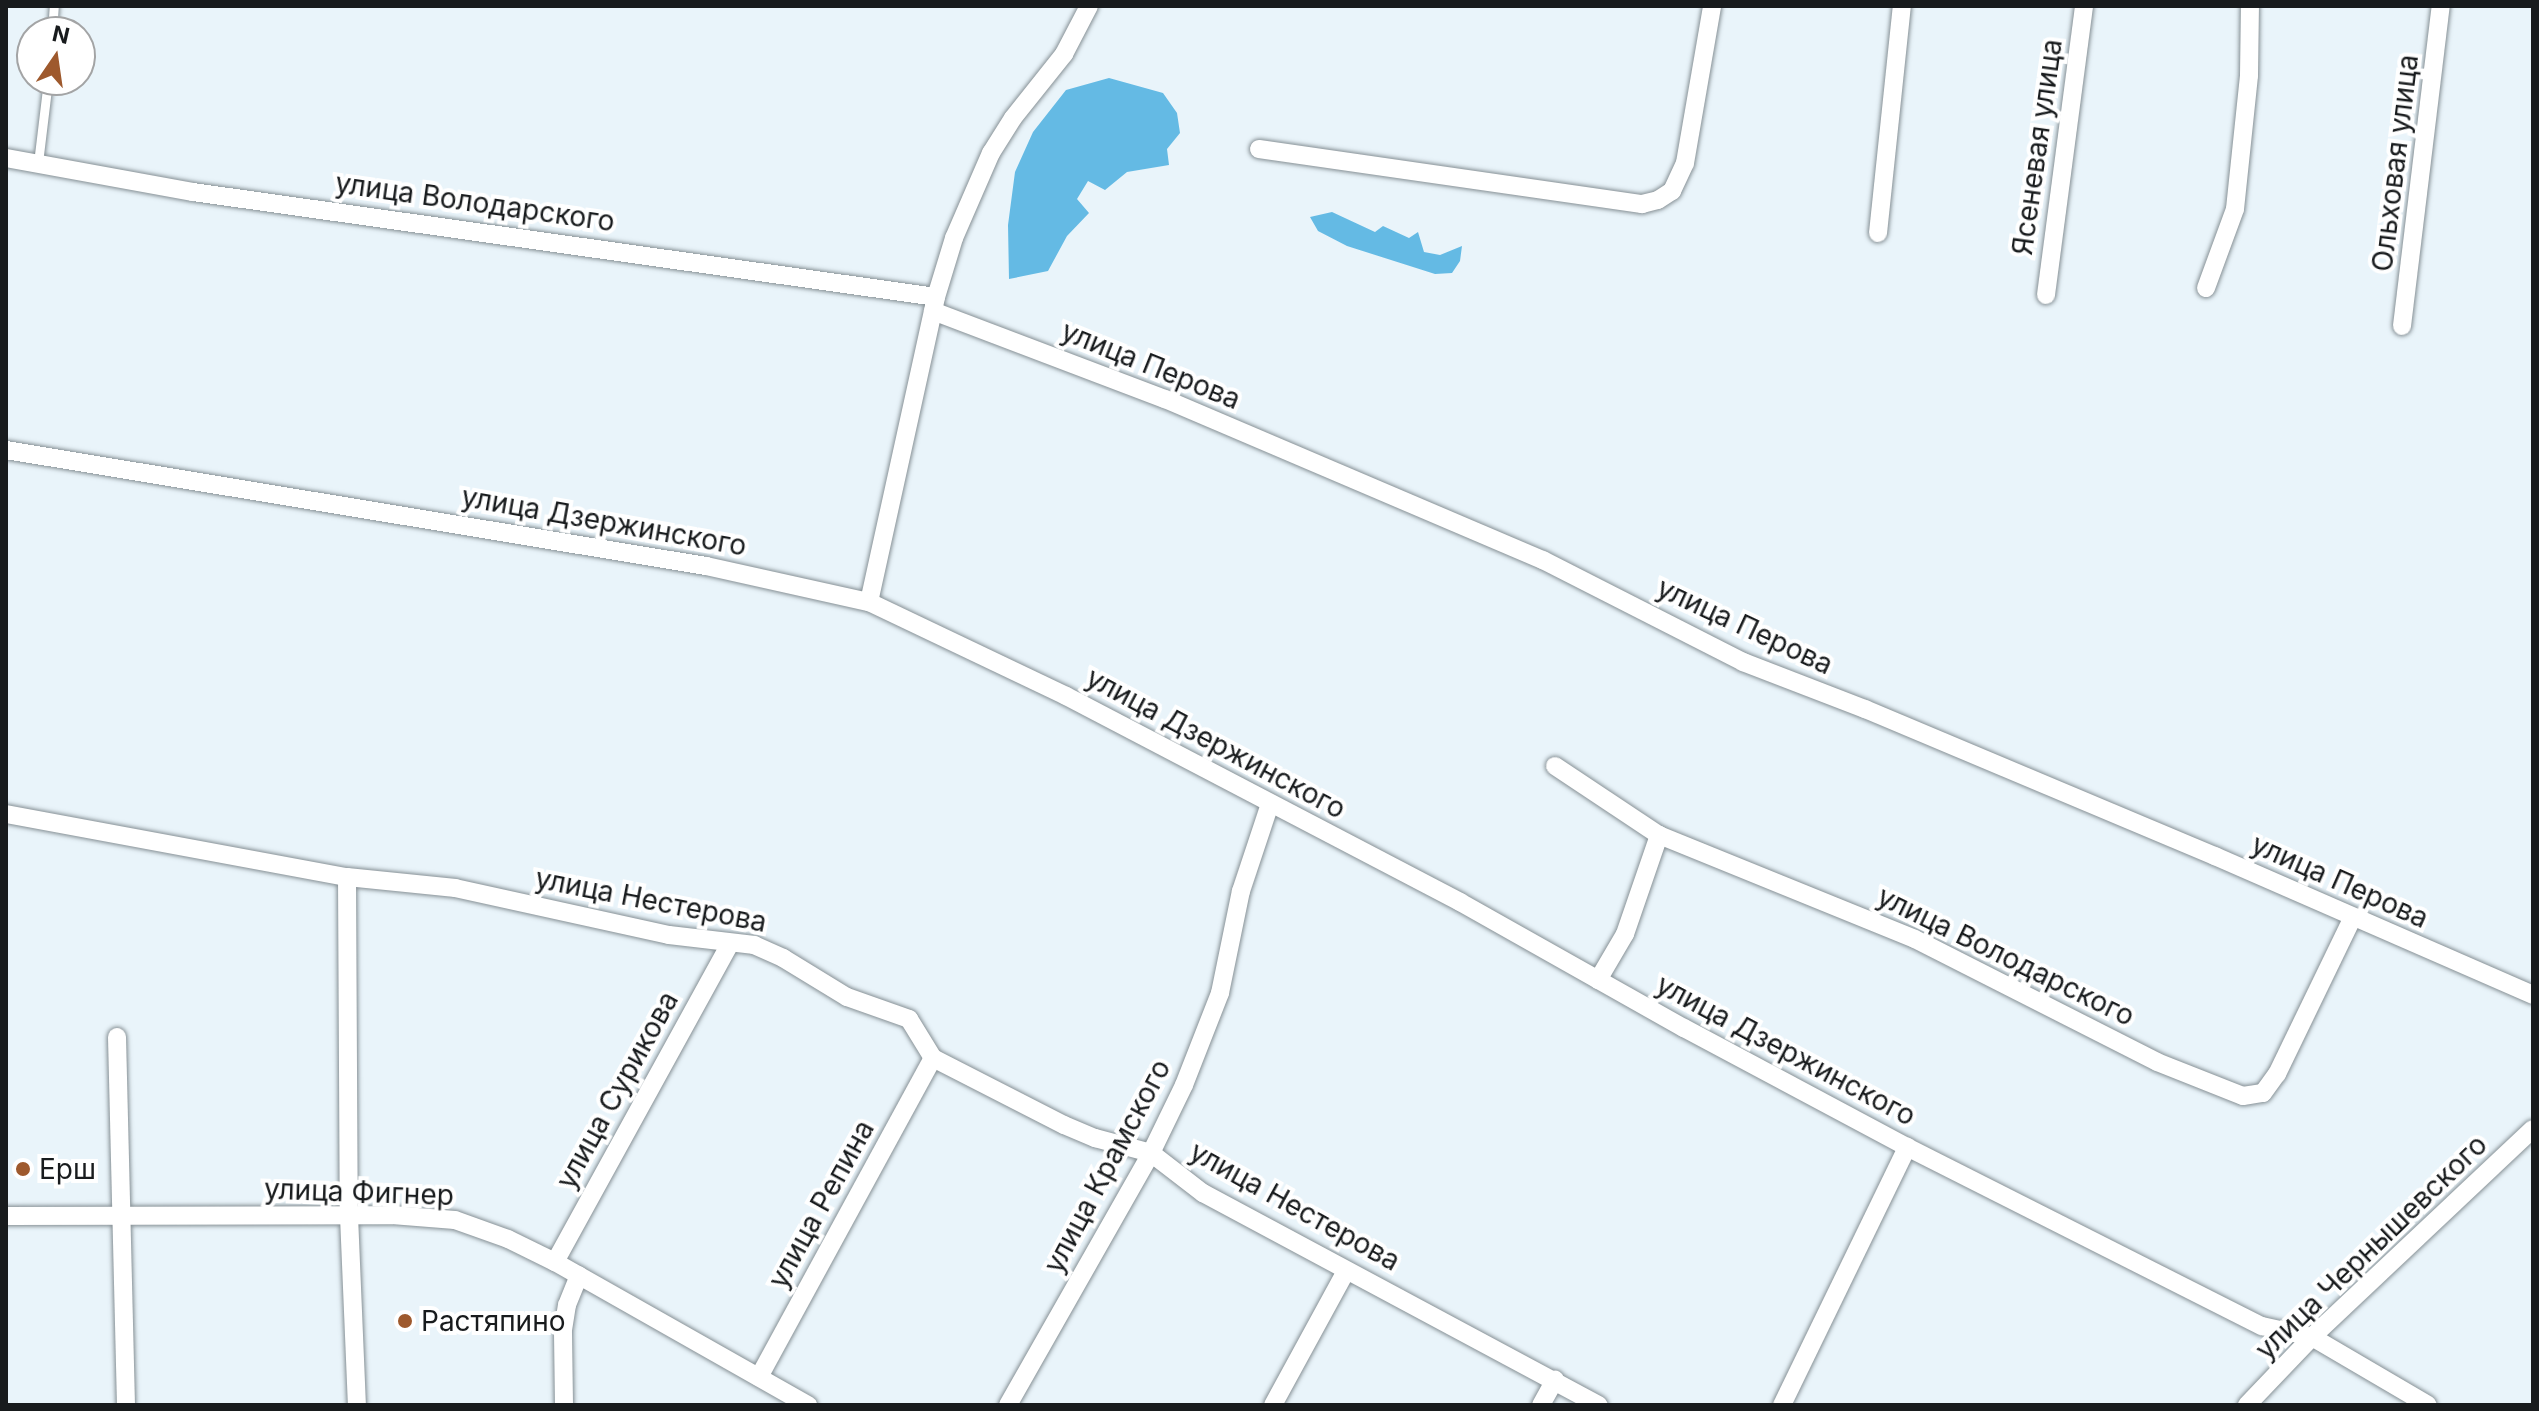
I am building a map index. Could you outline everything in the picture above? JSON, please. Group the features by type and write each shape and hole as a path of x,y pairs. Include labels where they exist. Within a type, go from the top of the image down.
{"street":[{"path":"869,602 934,304 971,193 1013,118 1064,54 1089,6"},
{"path":"1259,149 1642,204 1658,200 1672,191 1685,163 1712,6"},
{"path":"1878,233 1902,6"},
{"name":"Ясеневая улица","path":"2046,295 2084,6"},
{"path":"2206,288 2235,209 2249,75 2250,6"},
{"name":"Ольховая улица","path":"2402,326 2441,6"},
{"name":"улица Володарского","path":"6,158 193,192 934,304"},
{"name":"улица Перова","path":"934,304 1528,553 1743,662 2215,856 2352,919 2533,995"},
{"name":"улица Дзержинского","path":"6,450 706,566 869,602 1066,696 1460,902 1907,1147 2262,1326 2312,1337 2428,1405"},
{"name":"улица Володарского","path":"1555,766 1659,835 1915,939 2157,1062 2243,1096 2263,1093 2277,1074 2352,919"},
{"name":"улица Крамского","path":"1008,1405 1151,1153 1220,993 1241,891 1270,804"},
{"name":"улица Нестерова","path":"6,814 347,877 455,888 729,945 754,945 847,997 909,1019 933,1058 1064,1125 1095,1138 1151,1153 1203,1193 1346,1271 1412,1302 1599,1405"},
{"path":"1598,980 1625,934 1659,835"},
{"path":"347,877 349,1216 357,1405"},
{"name":"улица Сурикова","path":"555,1262 729,945"},
{"path":"117,1037 124,1215 126,1405"},
{"name":"улица Репина","path":"759,1377 933,1058"},
{"name":"улица Чернышевского","path":"2247,1405 2312,1337 2533,1129"},
{"path":"1782,1405 1907,1147"},
{"name":"улица Фигнер","path":"6,1216 392,1215 455,1220 508,1239 555,1262 759,1377 785,1399 808,1405"},
{"path":"1273,1405 1346,1271"},
{"path":"564,1405 563,1330 567,1305 579,1275"},
{"path":"1541,1405 1555,1380"}],"lane":[{"path":"38,163 46,96"}],"water":[{"path":"1109,78 1163,93 1177,113 1180,133 1167,149 1169,165 1127,172 1105,190 1088,181 1077,199 1089,213 1067,236 1048,271 1009,279 1008,225 1015,172 1033,132 1066,90"},
{"path":"1332,212 1375,232 1383,226 1409,238 1418,232 1424,252 1440,255 1462,246 1460,261 1452,273 1435,274 1347,246 1318,231 1310,217"}],"place":[{"name":"Ерш","path":"23,1169"},
{"name":"Растяпино","path":"405,1321"}]}
